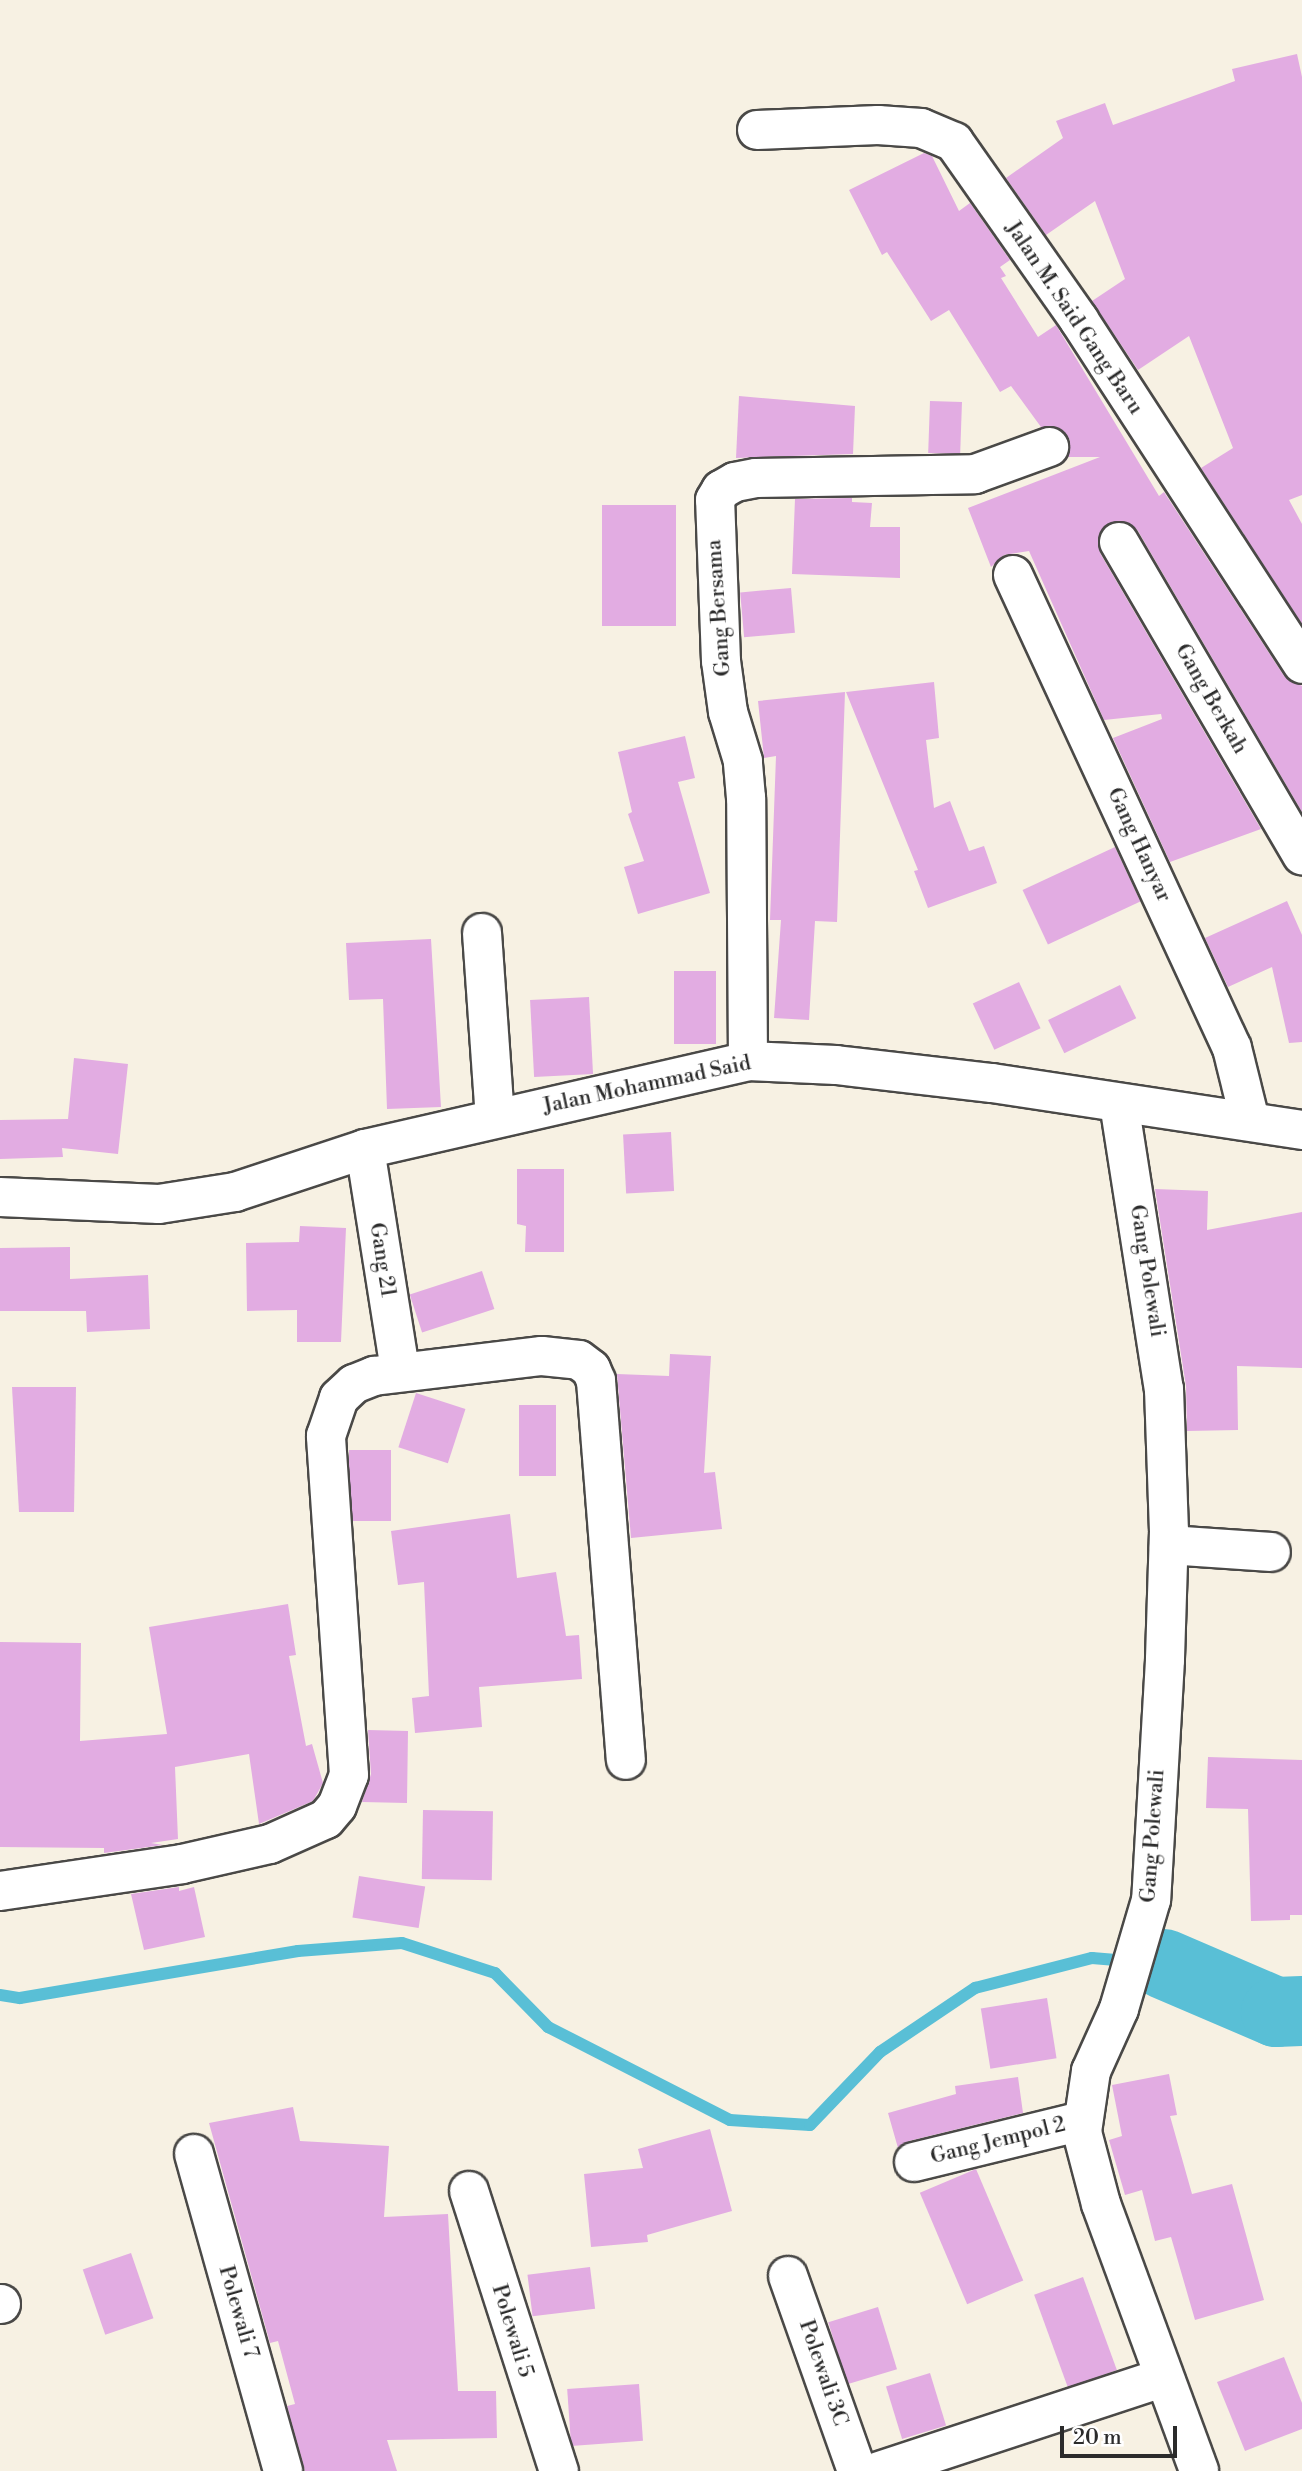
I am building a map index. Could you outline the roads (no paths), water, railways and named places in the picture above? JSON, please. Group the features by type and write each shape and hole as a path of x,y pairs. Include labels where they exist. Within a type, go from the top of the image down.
{"street":[{"name":"Jalan M. Said Gang Baru","path":"757,130 878,125 921,128 954,142 1079,320 1302,664"},
{"name":"Gang Bersama","path":"748,1061 746,798 743,761 728,712 720,661 715,500 720,491 735,482 756,478 975,474 1049,447"},
{"name":"Gang Berkah","path":"1119,542 1302,855"},
{"name":"Gang Hanyar","path":"1013,575 1227,1035 1243,1080 1250,1121"},
{"path":"482,933 495,1118"},
{"name":"Jalan Mohammad Said","path":"0,1197 159,1204 235,1192 365,1149 748,1061 835,1065 1302,1130"},
{"name":"Gang Polewali","path":"1119,1103 1164,1389 1169,1545 1151,1900 1119,2009 1091,2071 1082,2121 1101,2204 1162,2378 1199,2471"},
{"name":"Gang 21","path":"365,1149 400,1371"},
{"path":"0,1891 182,1864 270,1844 326,1819 337,1806 349,1774 326,1436 331,1413 354,1384 400,1371 542,1356 579,1360 591,1369 597,1381 626,1760"},
{"path":"1169,1545 1271,1552"},
{"name":"Gang Jempol 2","path":"914,2162 1082,2121"},
{"name":"Polewali 7","path":"194,2154 283,2471"},
{"name":"Polewali 5","path":"468,2191 559,2471"},
{"name":"Polewali 3C","path":"788,2276 857,2471"},
{"path":"879,2471 1162,2378"}],"waterway":[{"path":"0,1995 20,1998 298,1951 402,1943 495,1973 548,2027 730,2120 810,2125 880,2052 975,1988 1092,1958 1164,1964"},
{"path":"1164,1964 1276,2012 1302,2011"}]}
